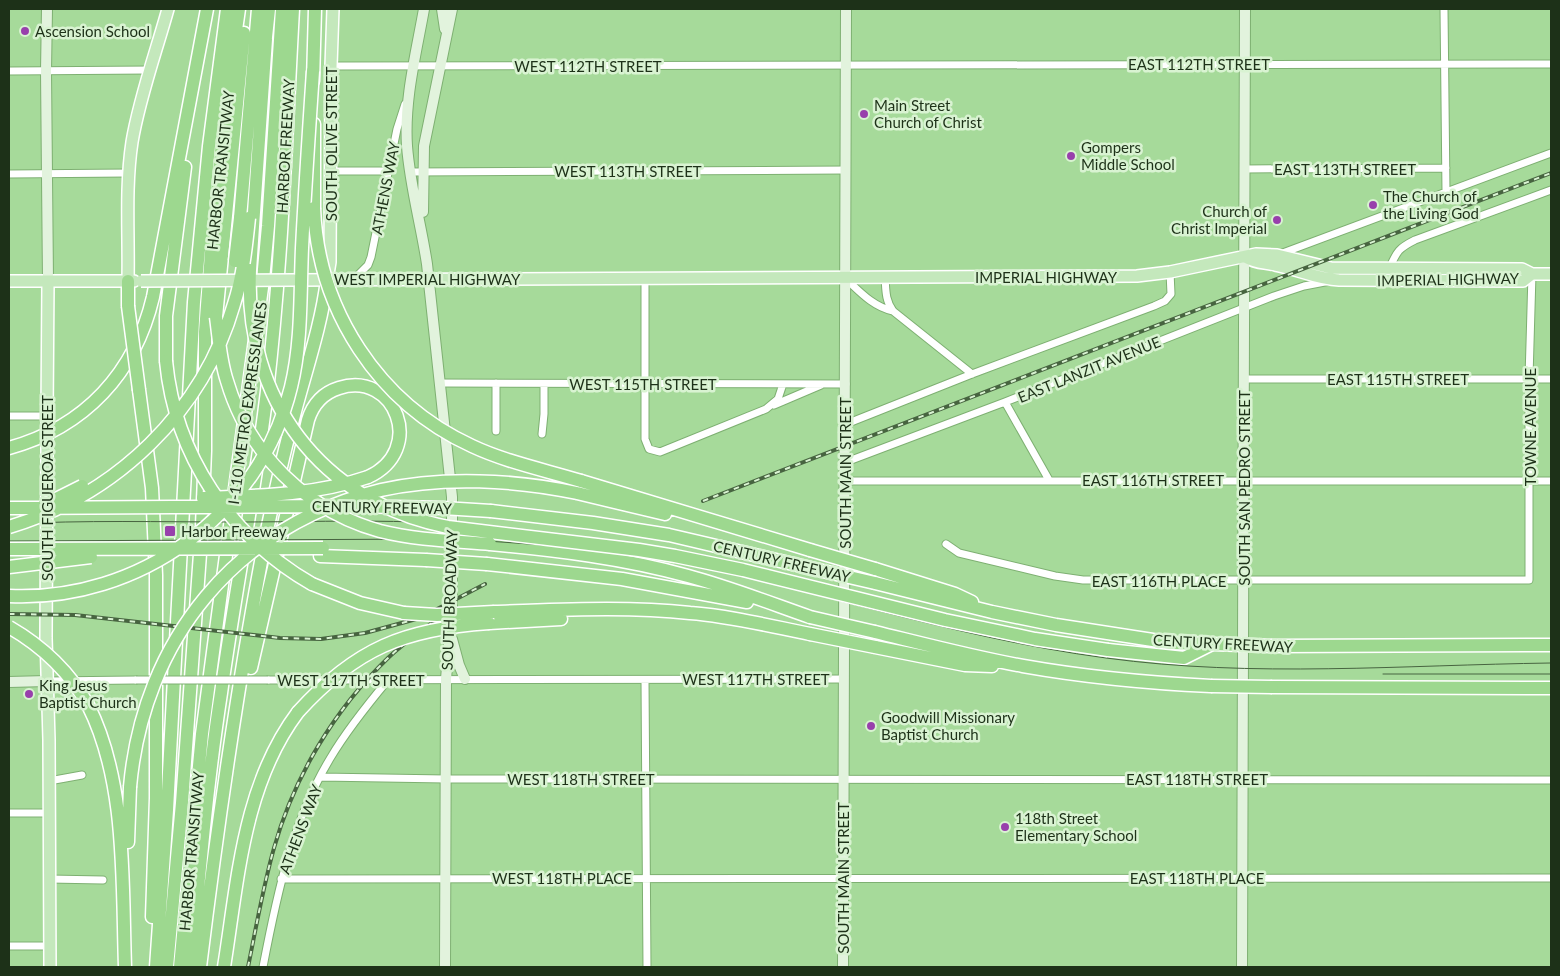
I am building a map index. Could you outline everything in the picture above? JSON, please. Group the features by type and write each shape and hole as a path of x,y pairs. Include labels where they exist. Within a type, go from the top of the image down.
{"highway":[{"path":"9,448 48,434 86,409 117,377 133,352 145,326 152,304 207,9"},
{"path":"156,967 167,810 194,302 209,146 227,9"},
{"name":"HARBOR TRANSITWAY","path":"205,332 218,182 239,9"},
{"path":"246,9 216,317 224,370 248,431 264,453 296,487 333,512 380,531 415,538 569,552 627,562 688,576 810,616"},
{"path":"9,516 64,496 121,459 149,435 168,414 186,390 203,360 226,307 234,271 258,9"},
{"path":"9,527 38,517 71,502 132,461 153,442 183,407 211,362 232,311 243,264 269,9"},
{"name":"I-110 METRO EXPRESSLANES","path":"202,734 263,280 282,9"},
{"name":"HARBOR FREEWAY","path":"191,967 215,729 256,473 269,374 293,9"},
{"path":"9,596 47,595 83,590 118,580 157,562 182,546 216,518 236,497 261,461 271,442 285,408 297,358 315,9"},
{"path":"266,39 250,279 250,305 254,338 269,386 288,422 311,453 347,485 384,507 419,521 438,526 639,550 694,560 744,570 945,620 1034,639 1108,650 1184,658 1212,644"},
{"path":"313,71 314,208 318,245 324,273 333,301 349,334 361,353 399,398 446,433 486,452 579,487 674,516 717,522 875,569 955,594 992,612"},
{"path":"192,92 188,147 166,316 166,361 174,408 189,450 205,482 229,514 260,548 287,569 312,584 360,603 404,613 492,617 629,616 700,618 758,624 965,665 1024,666"},
{"path":"200,967 210,882 235,719 268,529 327,280"},
{"path":"134,281 128,306 152,488 156,575 156,798 150,967"},
{"name":"I-110 METRO EXPRESSLANES","path":"186,744 204,489 205,332"},
{"path":"9,508 113,500 244,497 288,493 335,486 368,477 386,466 395,454 400,436 399,421 390,403 375,390 361,386 342,387 324,396 314,406 308,420 304,434 225,788"},
{"path":"126,967 130,787 135,743 156,675 192,613 216,585 242,560 271,538 300,520 354,498 397,487 438,483 482,482 579,487"},
{"name":"CENTURY FREEWAY","path":"9,508 357,506 434,507 491,511 659,533 992,612 1056,625 1172,643 1272,646 1551,645"},
{"path":"9,549 322,552 344,556 487,564 566,572 654,584 810,616 950,651 1024,666 1114,679 1272,688 1551,688"},
{"path":"9,557 322,552"},
{"path":"9,567 91,557"},
{"path":"224,967 240,864 256,792 276,746 298,712 342,670 381,646 432,629 492,617"},
{"path":"9,627 27,638 50,657 70,679 88,705 103,742 117,803 126,967"},
{"name":"HARBOR TRANSITWAY","path":"180,967 202,734"},
{"name":"HARBOR TRANSITWAY","path":"167,967 186,744"}],"main road":[{"name":"SOUTH FIGUEROA STREET","path":"47,9 47,681 50,967"},
{"path":"134,281 128,173 132,141 168,9"},
{"name":"SOUTH OLIVE STREET","path":"327,280 330,262 331,66 334,9"},
{"name":"SOUTH BROADWAY","path":"424,9 409,91 407,145 410,172 423,235 452,497 452,608 446,679 445,967"},
{"path":"442,9 446,42"},
{"name":"SOUTH BROADWAY","path":"423,235 424,146 452,9"},
{"name":"SOUTH MAIN STREET","path":"843,967 846,9"},
{"name":"SOUTH SAN PEDRO STREET","path":"1242,967 1245,9"},
{"name":"IMPERIAL HIGHWAY","path":"846,278 1137,276 1170,272 1256,254 1277,255 1331,268 1390,267 1451,270 1522,270 1532,274 1551,274"},
{"name":"IMPERIAL HIGHWAY","path":"1245,257 1256,262 1275,265 1318,278 1336,280 1522,281 1532,274"},
{"path":"1336,280 1356,273 1385,273 1390,267"},
{"name":"WEST IMPERIAL HIGHWAY","path":"9,281 846,278"},
{"path":"450,634 458,665 465,679"},
{"name":"WEST 117TH STREET","path":"9,682 47,681"}],"street":[{"path":"1444,9 1446,192"},
{"name":"WEST 112TH STREET","path":"331,66 846,64"},
{"name":"EAST 112TH STREET","path":"846,64 1551,64"},
{"path":"9,72 151,70"},
{"name":"ATHENS WAY","path":"354,280 368,265 372,257 397,129 409,91"},
{"path":"1277,255 1551,153"},
{"name":"EAST 113TH STREET","path":"1245,169 1446,168"},
{"name":"WEST 113TH STREET","path":"410,172 846,170"},
{"path":"330,171 388,171"},
{"path":"9,174 128,173"},
{"path":"1390,267 1400,247 1551,190"},
{"path":"846,424 1165,301 1171,294 1170,272"},
{"name":"TOWNE AVENUE","path":"1529,580 1532,274"},
{"path":"886,277 886,298 893,311 972,374"},
{"path":"846,278 862,294 882,309 893,311"},
{"path":"644,279 646,439 649,449 660,452 824,384"},
{"name":"EAST LANZIT AVENUE","path":"846,462 1005,402 1245,307 1304,286 1336,280"},
{"name":"EAST 115TH STREET","path":"1244,379 1551,379"},
{"name":"WEST 115TH STREET","path":"440,383 846,384"},
{"path":"496,384 496,431"},
{"path":"542,434 544,384"},
{"path":"766,408 778,399 783,384"},
{"path":"1005,402 1049,480"},
{"path":"9,416 47,416"},
{"name":"EAST 116TH STREET","path":"846,481 1551,481"},
{"name":"EAST 116TH PLACE","path":"946,544 959,553 1055,576 1083,580 1529,580"},
{"name":"WEST 117TH STREET","path":"47,681 844,679"},
{"name":"ATHENS WAY","path":"263,967 281,879 294,837 320,777 341,742 388,680"},
{"path":"645,680 644,779 647,967"},
{"path":"49,781 82,775"},
{"name":"WEST 118TH STREET","path":"320,777 446,779 843,778"},
{"name":"EAST 118TH STREET","path":"843,778 1551,780"},
{"path":"9,813 49,813"},
{"name":"WEST 118TH PLACE","path":"281,879 843,878"},
{"name":"EAST 118TH PLACE","path":"843,878 1551,878"},
{"path":"49,879 103,880"},
{"path":"9,946 50,946"}],"tram line":[{"path":"9,524 371,521 472,526 557,537 641,552 757,579 930,624 1047,649 1106,658 1217,668 1272,669 1551,663"},
{"path":"9,541 439,539 571,547"},
{"path":"1383,674 1551,674"}],"railway":[{"path":"703,501 1551,173"},
{"path":"9,614 75,615 280,638 321,639 365,633 420,618 485,584"},
{"path":"248,967 263,893 282,822 318,746 333,722 368,678 403,645 451,609"}],"place":[{"name":"Ascension School","path":"25,31"},
{"name":"Main Street Church of Christ","path":"864,114"},
{"name":"Gompers Middle School","path":"1071,156"},
{"name":"The Church of the Living God","path":"1373,205"},
{"name":"Church of Christ Imperial","path":"1277,220"},
{"name":"Harbor Freeway","path":"170,531"},
{"name":"King Jesus Baptist Church","path":"29,694"},
{"name":"Goodwill Missionary Baptist Church","path":"871,726"},
{"name":"118th Street Elementary School","path":"1005,827"}]}
